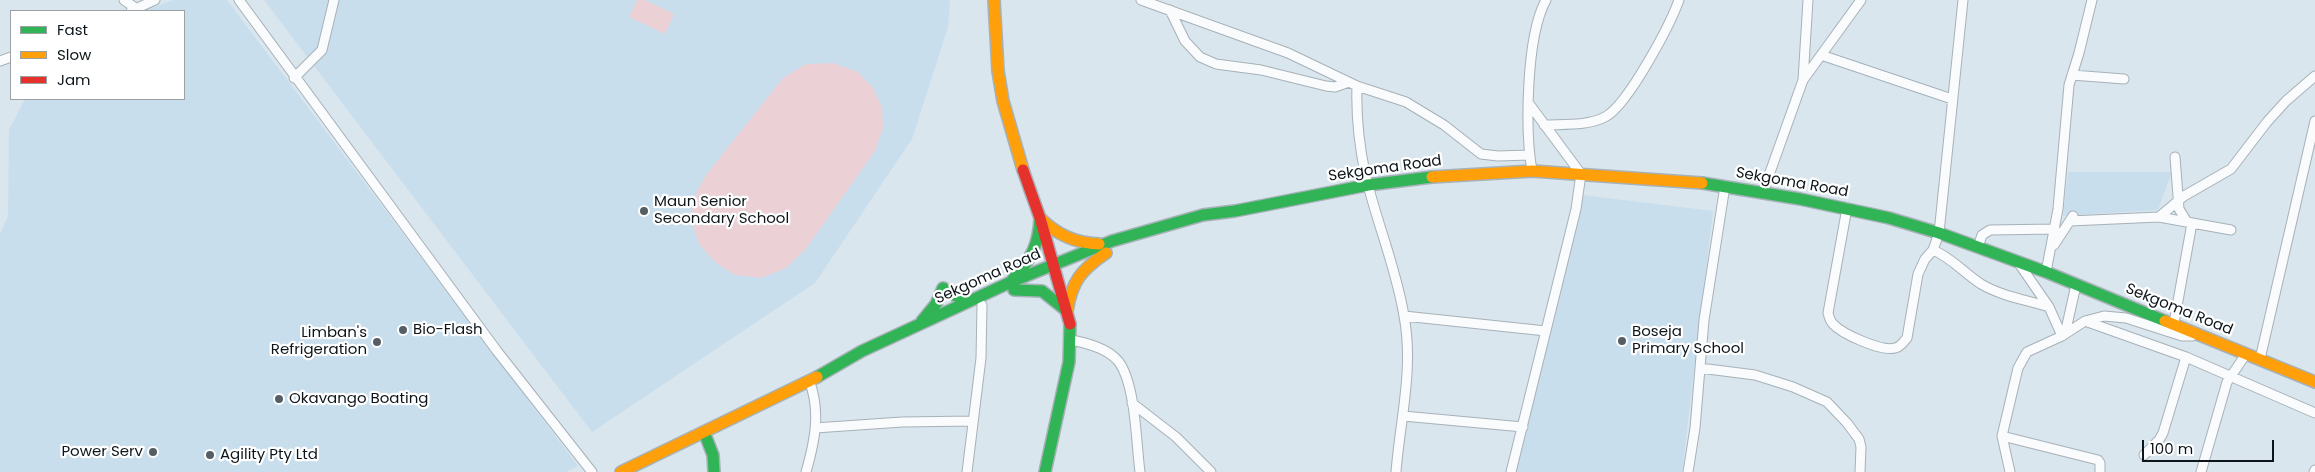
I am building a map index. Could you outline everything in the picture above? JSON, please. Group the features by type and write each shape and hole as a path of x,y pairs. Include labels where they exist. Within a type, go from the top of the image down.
{"main road":[{"path":"994,0 998,71 1003,100 1067,311 1071,340 1069,362 1045,472"},
{"name":"Sekgoma Road","path":"621,472 814,378 862,351 970,300 1013,286 1145,230 1203,215 1236,211 1368,185 1452,176 1532,171 1673,180 1725,186 1847,208 1939,233 2046,272 2315,382"},
{"path":"1040,218 1065,239 1104,249"},
{"path":"1040,218 1039,240 1035,253 1013,286 1042,291 1067,311"},
{"path":"1067,311 1070,293 1080,272 1104,249"},
{"name":"Sekgoma Road","path":"814,378 867,359 982,305 1013,286"},
{"path":"918,325 936,304 943,288 956,296 970,300"},
{"path":"704,432 713,455 714,472"}],"street":[{"path":"124,0 134,10 155,0"},
{"path":"238,0 497,351 592,472"},
{"path":"294,78 322,50 334,0"},
{"path":"1532,171 1529,154 1530,77 1535,31 1546,0"},
{"path":"1544,125 1594,121 1606,116 1615,109 1626,95 1673,18 1679,0"},
{"path":"1763,192 1803,80 1808,0"},
{"path":"1803,80 1861,0"},
{"path":"1847,208 1828,314 1833,325 1840,330 1882,347 1894,349 1902,344 1906,338 1918,274 1925,259 1932,250 1939,233 1963,0"},
{"path":"2046,272 2055,228 2065,110 2072,75 2092,0"},
{"path":"1145,1 1288,53 1353,84 1391,95 1423,111 1481,154 1498,156 1529,154"},
{"path":"1170,10 1191,50 1208,60 1295,77 1326,86 1353,84"},
{"path":"1822,55 1952,99"},
{"path":"2072,75 2124,79"},
{"path":"2158,217 2178,200 2231,169 2267,122 2286,101 2315,76"},
{"path":"1353,84 1358,130 1368,185 1404,316 1408,354 1404,416 1396,472"},
{"path":"1511,472 1576,209 1581,174 1530,105"},
{"path":"2260,359 2315,121"},
{"path":"2175,157 2178,200 2182,217 2189,222"},
{"path":"1688,472 1704,320 1725,186"},
{"path":"2051,249 2071,218 2158,217 2230,230"},
{"path":"2174,323 2189,222"},
{"path":"1978,247 1982,235 1990,230 2055,228"},
{"path":"1932,250 1952,260 1982,284 2008,295 2049,306"},
{"path":"2018,262 2049,306 2063,335"},
{"path":"2063,335 2076,285"},
{"path":"967,472 981,358 982,305"},
{"path":"1404,316 1546,331"},
{"path":"2010,472 2002,436 2022,358 2035,347 2063,335 2085,320 2104,316 2114,316 2146,323 2182,336 2202,335"},
{"path":"2085,320 2186,357 2315,413"},
{"path":"1071,340 1086,342 1104,350 1118,362 1126,377 1132,403 1140,472"},
{"path":"2201,472 2224,390 2246,354"},
{"path":"2144,455 2153,447 2163,433 2186,357"},
{"path":"1700,368 1755,375 1794,387 1827,402 1848,423 1859,439 1861,447 1860,472"},
{"path":"806,472 816,428 814,378"},
{"path":"1132,403 1176,437 1211,472"},
{"path":"1404,416 1523,427"},
{"path":"816,428 902,422 973,421"},
{"path":"2002,436 2098,460 2100,472"}],"shaded area":[{"path":"174,0 227,0 578,466 566,472 0,472 0,234 8,216 9,130 24,100 185,100 185,10 145,10"},
{"name":"Maun Senior Secondary School","path":"264,0 950,0 948,27 912,139 815,283 592,432"},
{"path":"637,0 645,0 674,14 665,34 629,17"},
{"path":"833,63 858,72 873,88 882,108 883,128 875,151 805,250 786,268 761,278 735,275 716,263 699,244 691,219 694,197 706,175 783,78 806,64"},
{"path":"2068,172 2172,172 2158,210 2063,216"},
{"name":"Boseja Primary School","path":"1582,195 1713,211 1682,472 1515,472"}],"traffic: fast":[{"path":"817,377 862,351 1011,282 1112,241 1203,215 1235,211 1368,185 1432,177"},
{"path":"1702,183 1800,199 1889,218 1939,233 2046,272 2165,321"},
{"path":"1013,279 1025,265 1033,251 1038,236 1040,218"},
{"path":"922,321 936,304 943,288 956,296 970,300"},
{"path":"1014,290 1042,291 1067,311"},
{"path":"1045,472 1069,362 1070,324"},
{"path":"704,432 713,455 714,472"}],"traffic: slow":[{"path":"994,0 998,71 1003,101 1023,170"},
{"path":"1432,177 1532,171 1702,183"},
{"path":"1040,218 1053,229 1067,237 1082,242 1099,244"},
{"path":"1067,311 1072,292 1079,277 1090,265 1106,253"},
{"path":"2165,321 2315,382"},
{"path":"621,472 817,377"}],"traffic: jam":[{"path":"1023,170 1040,218 1070,324"}],"place":[{"name":"Maun Senior Secondary School","path":"644,211"},
{"name":"Bio-Flash","path":"403,330"},
{"name":"Boseja Primary School","path":"1622,341"},
{"name":"Limban's Refrigeration","path":"377,342"},
{"name":"Okavango Boating","path":"279,399"},
{"name":"Power Serv","path":"153,452"},
{"name":"Agility Pty Ltd","path":"210,455"}]}
